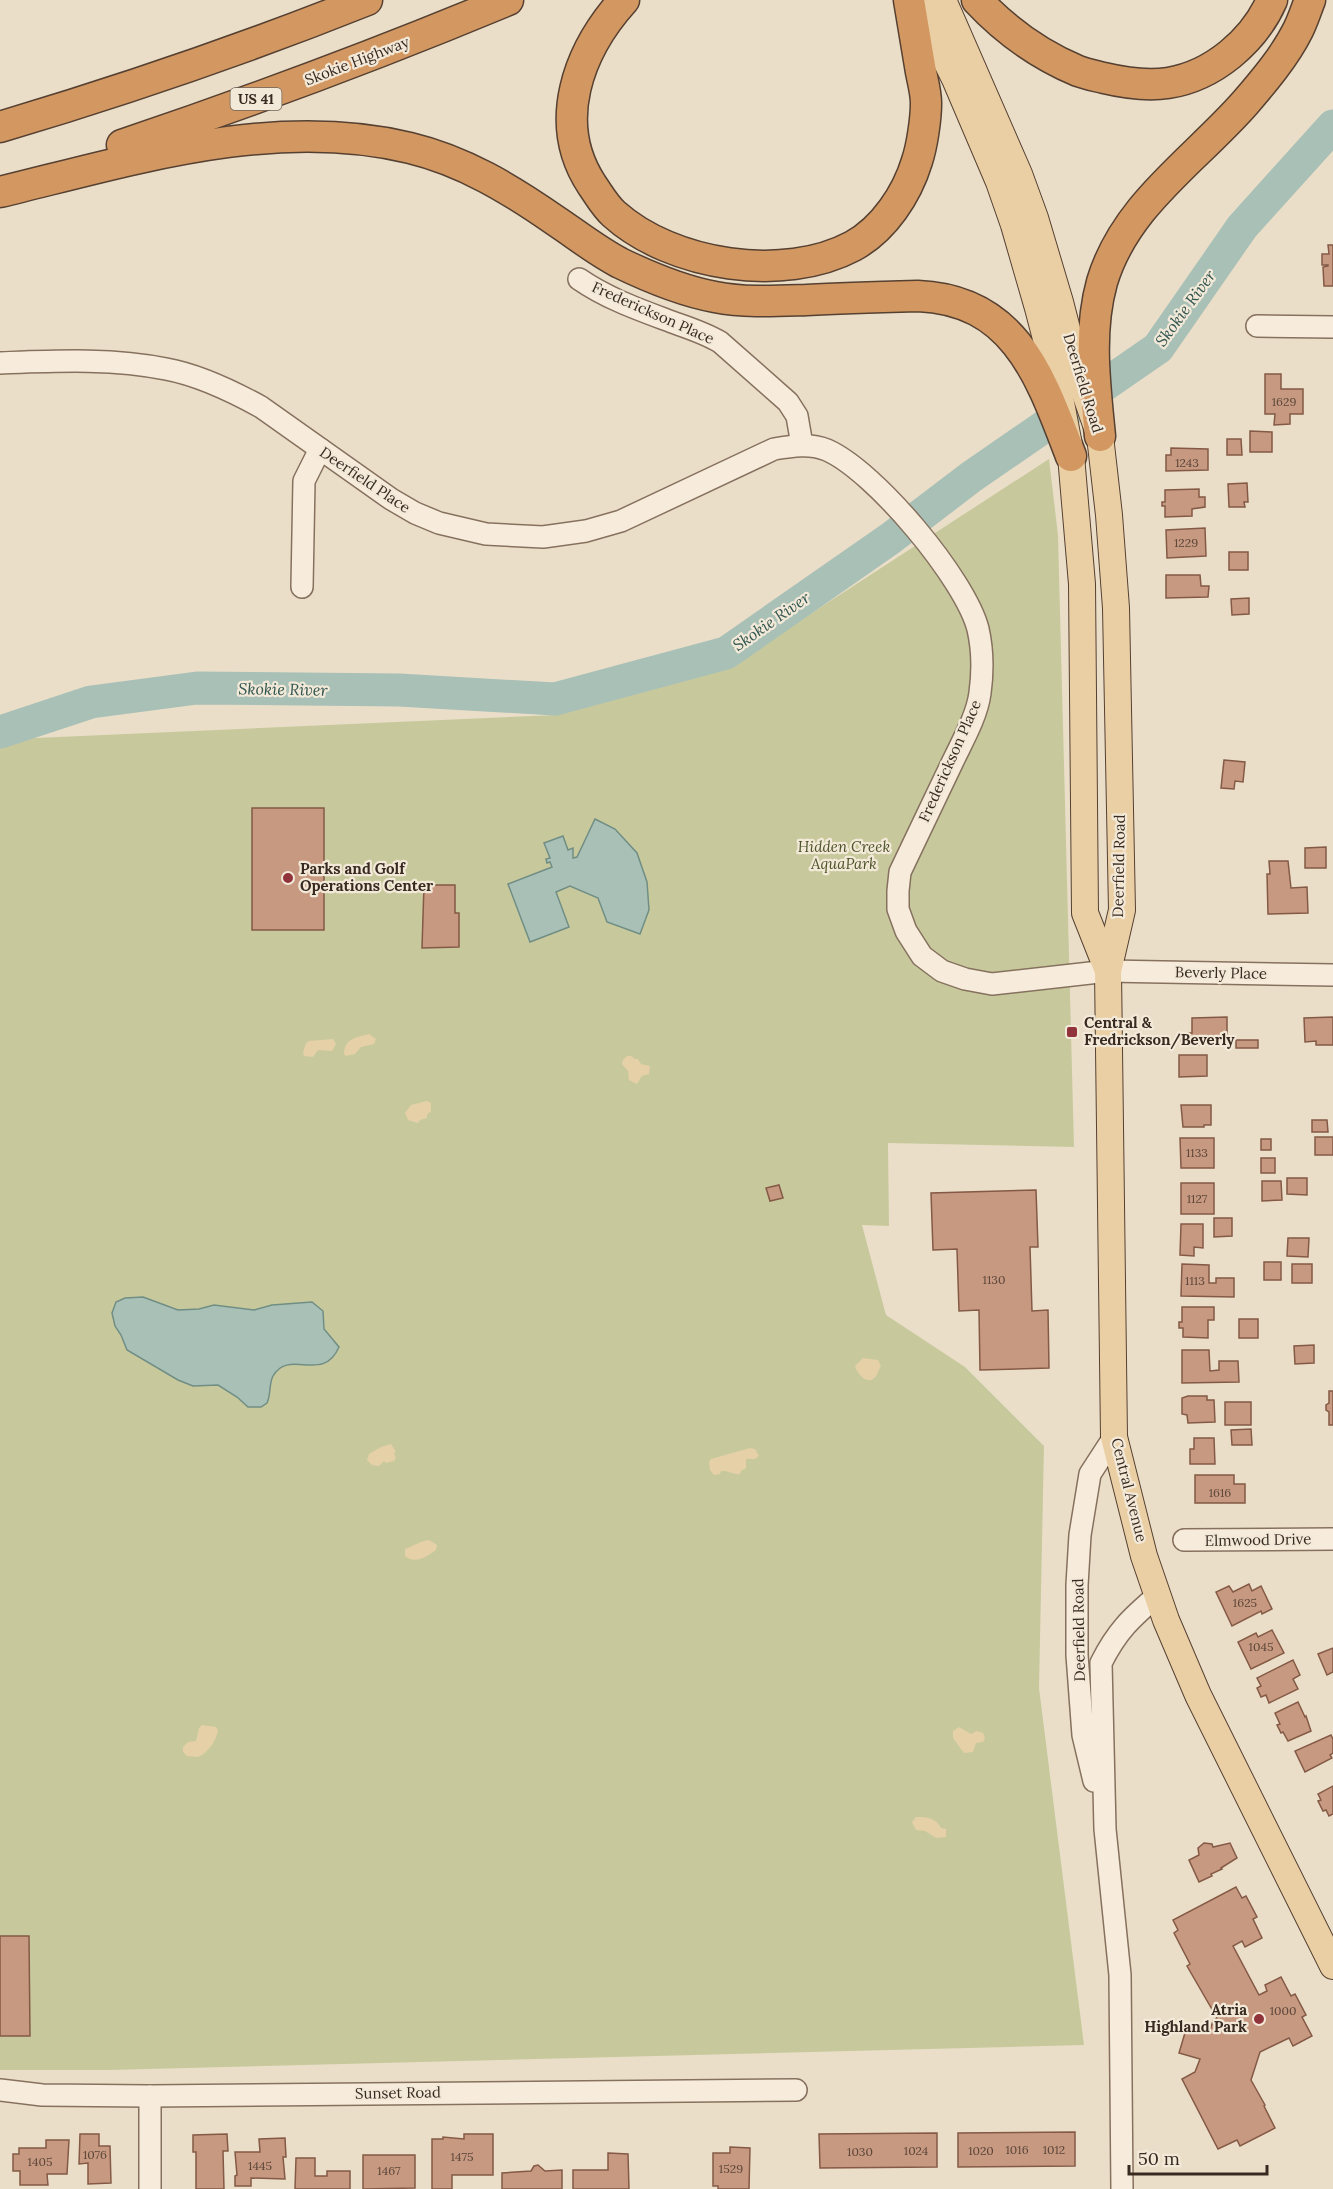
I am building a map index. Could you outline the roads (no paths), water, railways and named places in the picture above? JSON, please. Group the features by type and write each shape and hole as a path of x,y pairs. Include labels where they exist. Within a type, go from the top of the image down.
{"highway":[{"path":"0,127 149,80 367,0"},
{"name":"Skokie Highway","path":"0,190 241,105 393,48 508,0"},
{"path":"624,0 606,22 592,45 576,81 572,98 571,127 581,169 614,214 630,227 662,245 696,257 725,263 769,265 824,258 853,245 866,236 897,206 904,194 918,159 926,102 909,0"},
{"path":"977,0 1030,46 1079,72 1126,83 1167,83 1206,70 1227,57 1249,35 1272,0"},
{"path":"1071,456 1070,378 1095,323 1103,280 1122,235 1150,198 1244,104 1298,31 1310,0"},
{"path":"0,190 148,156 222,143 270,138 366,140 409,148 453,161 485,176 619,262 674,287 717,298 765,302 918,296 937,296 958,301 993,320 1008,333 1032,363 1070,378 1100,436"}],"main road":[{"name":"Deerfield Road","path":"916,0 956,79 999,182 1034,292 1070,378"},
{"name":"Deerfield Road","path":"943,0 1019,174 1060,302 1070,378"},
{"name":"Deerfield Road","path":"1100,436 1116,608 1122,910 1108,971"},
{"name":"Deerfield Road","path":"1071,456 1082,584 1085,913 1108,971"},
{"name":"Central Avenue","path":"1108,971 1114,1437 1144,1556 1197,1695 1333,1966"}],"street":[{"name":"Frederickson Place","path":"579,279 597,292 720,342 788,402 797,416 802,445 827,450 884,493 944,562 966,600 977,628 983,660 980,696 968,727 900,872 898,909 906,931 922,956 942,971 965,979 992,984 1108,971"},
{"path":"1257,326 1333,327"},
{"name":"Deerfield Place","path":"0,363 55,361 125,363 168,369 198,378 246,398 391,499 415,513 439,523 486,534 543,537 586,531 621,521 774,449 802,445"},
{"path":"302,587 303,481 320,449"},
{"name":"Beverly Place","path":"1108,971 1333,975"},
{"name":"Deerfield Road","path":"1105,1829 1083,1735 1077,1655 1077,1585 1080,1535 1090,1474 1114,1437"},
{"name":"Elmwood Drive","path":"1184,1540 1333,1539"},
{"name":"Deerfield Road","path":"1122,2189 1120,1975 1105,1829 1101,1663 1112,1641 1130,1620 1158,1595"},
{"name":"Sunset Road","path":"0,2090 42,2095 150,2096 796,2090"},
{"path":"150,2096 150,2189"}],"waterway":[{"name":"Skokie River","path":"0,732 91,702 197,688 399,690 555,699 726,653 891,538 971,477 1158,348 1242,227 1333,126"}],"place":[{"name":"Parks and Golf Operations Center","path":"288,878"},
{"name":"Central & Fredrickson/Beverly","path":"1072,1032"},
{"name":"Atria Highland Park","path":"1259,2019"}],"park label":[{"name":"Hidden Creek AquaPark","path":"844,856"}]}
